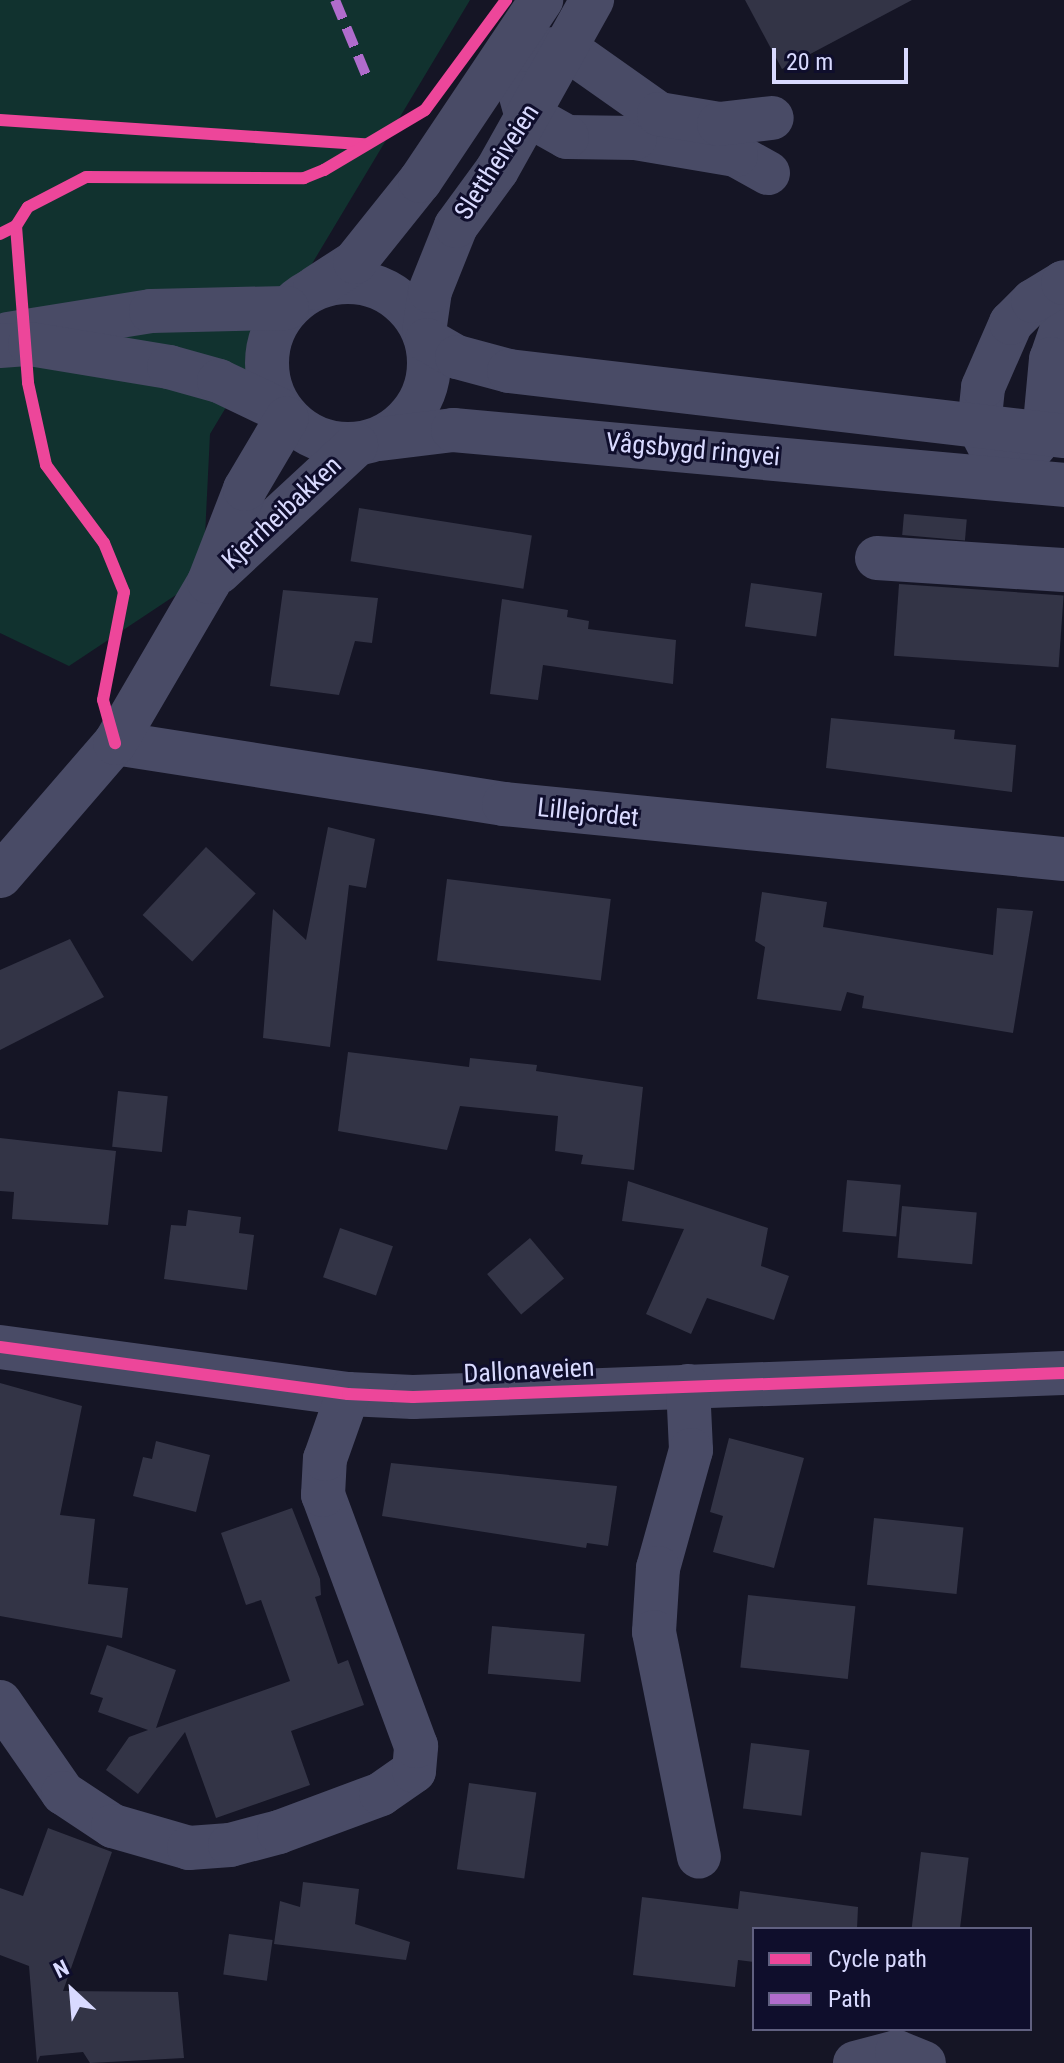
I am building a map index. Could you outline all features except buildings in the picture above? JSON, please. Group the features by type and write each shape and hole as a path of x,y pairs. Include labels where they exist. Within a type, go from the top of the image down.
{"street":[{"name":"Slettheiveien","path":"299,299 364,251 480,98 541,0"},
{"name":"Slettheiveien","path":"425,336 430,291 456,226 497,170 592,0"},
{"path":"768,173 736,155 635,138 567,137 526,114 508,50 567,49 659,114 719,124 772,118"},
{"path":"0,337 43,324 151,311 299,299 343,281 377,286 405,304 425,336 430,370 422,398 404,423 368,442 307,435 283,414 219,381 169,367 30,344 0,346"},
{"path":"1064,282 1063,325 1051,359 1054,435 1006,479 979,426 983,387 1011,323 1064,282"},
{"path":"283,414 266,358 299,299"},
{"name":"Vågsbygd ringvei","path":"425,336 457,357 509,371 1054,435"},
{"name":"Kjerrheibakken","path":"0,876 115,743 209,582 245,489 283,414"},
{"name":"Vågsbygd ringvei","path":"368,442 453,430 1064,485"},
{"name":"Kjerrheibakken","path":"209,582 368,442"},
{"path":"877,558 1064,570"},
{"name":"Lillejordet","path":"115,743 504,804 1064,859"},
{"name":"Dallonaveien","path":"0,1347 348,1394 527,1397 688,1386 1064,1373"},
{"path":"688,1386 691,1450 658,1568 654,1632 699,1857"},
{"path":"0,1702 63,1793 113,1826 189,1848 230,1845 279,1832 381,1794 414,1771 416,1746 323,1495 325,1459 348,1394"},
{"path":"855,2063 897,2052 924,2063"}],"green space":[{"path":"0,0 470,0 210,434 203,577 69,666 0,633"}],"marked path":[{"path":"335,0 366,75"}],"cycle path":[{"path":"0,234 16,226 28,207 86,177 304,178 324,170 425,110 506,0"},
{"path":"0,120 364,144"},
{"path":"16,226 28,383 46,465 104,543 124,592 103,700 115,743"},
{"path":"0,1347 348,1394 413,1397 1064,1373"}]}
